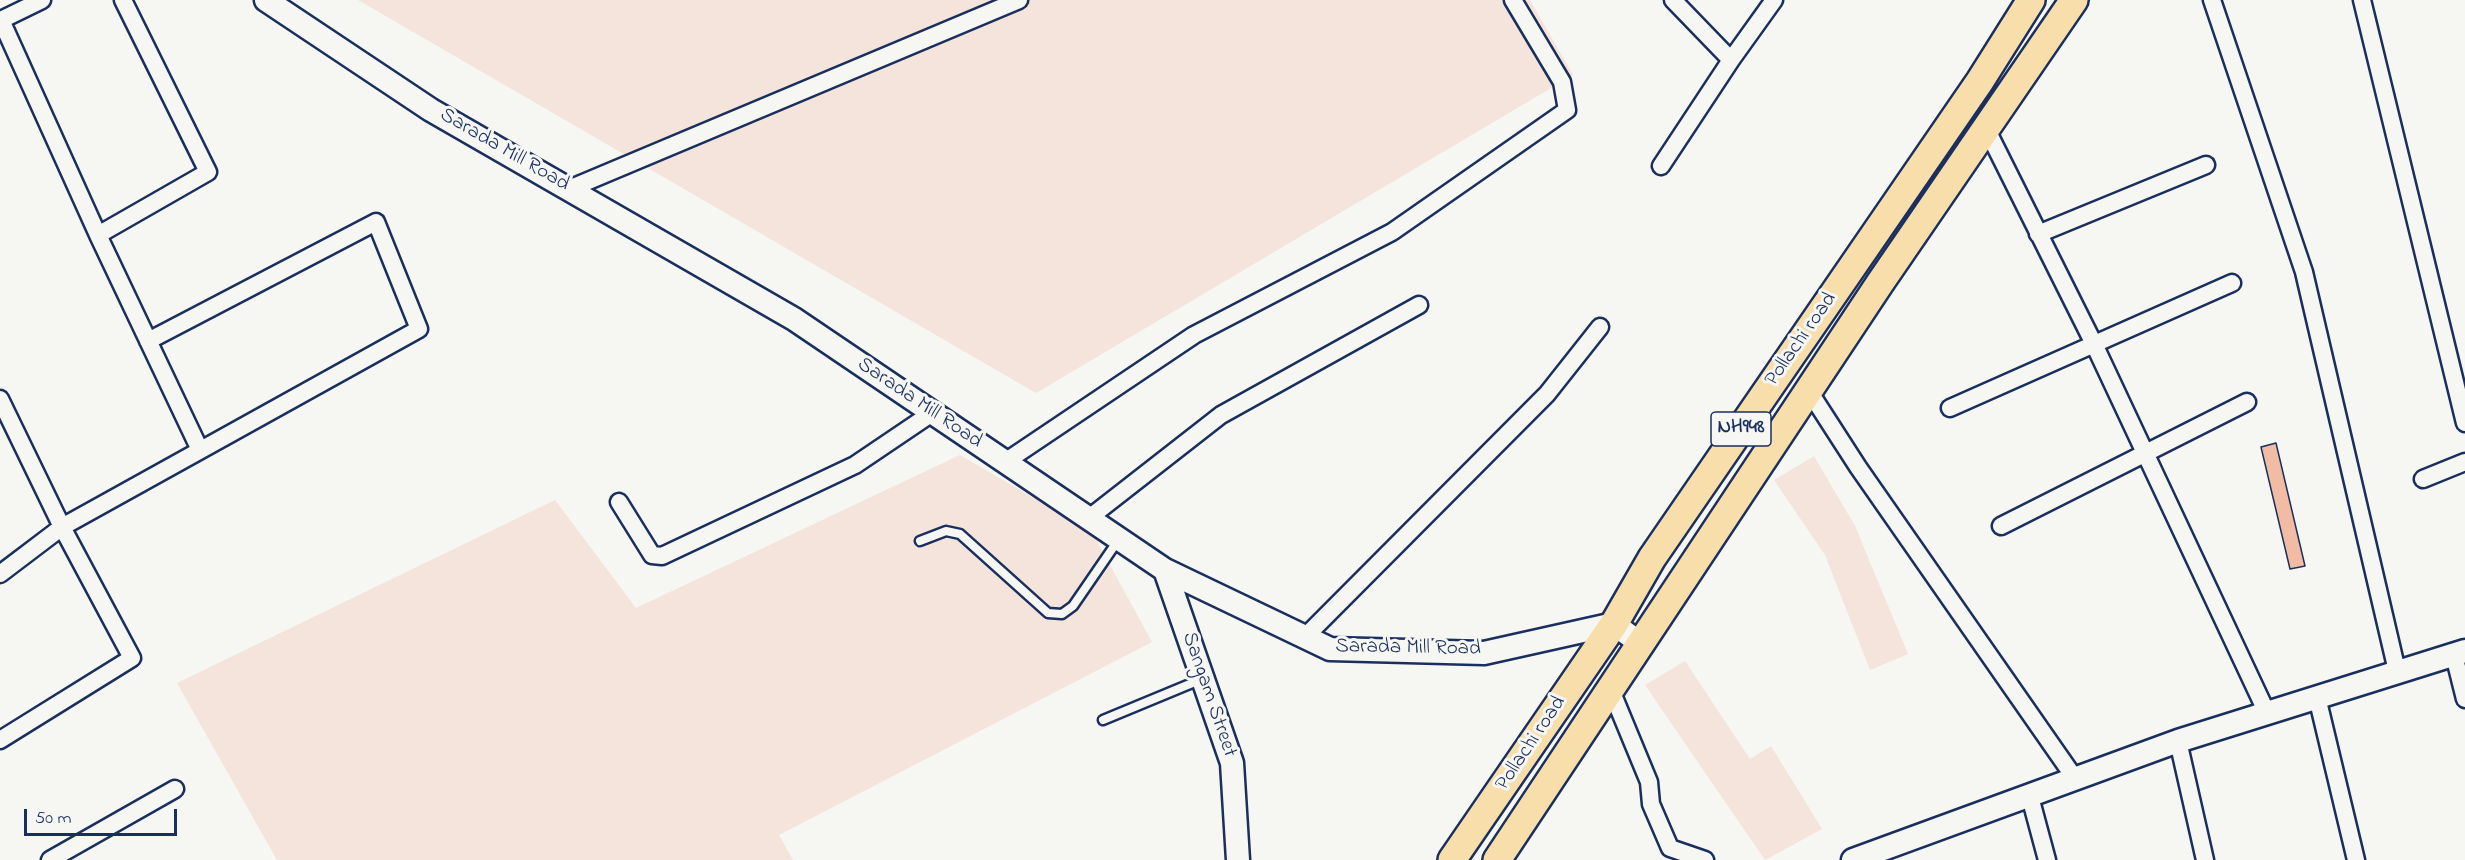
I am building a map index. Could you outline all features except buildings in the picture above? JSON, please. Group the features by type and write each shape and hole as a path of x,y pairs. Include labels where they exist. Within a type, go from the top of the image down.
{"highway":[{"name":"Pollachi road","path":"1452,860 1614,624 1652,558 1980,81 2031,0"},
{"name":"NH948","path":"1497,860 1809,391 2074,0"}],"main road":[{"name":"Sarada Mill Road","path":"266,0 431,110 794,319 1165,570 1330,649 1484,653 1614,624"},
{"name":"Sangam Street","path":"1165,570 1232,764 1238,860"},
{"path":"1614,624 1641,644"},
{"path":"1853,860 2029,793 2178,741 2459,653"}],"street":[{"path":"42,0 1,20 98,234 200,450"},
{"path":"98,234 208,172 123,0"},
{"path":"569,189 1019,0"},
{"path":"1005,462 1194,335 1392,232 1568,110 1562,82 1514,0"},
{"path":"1673,0 1731,60"},
{"path":"1661,166 1774,0"},
{"path":"2212,0 2304,272 2397,671"},
{"path":"2361,0 2465,423"},
{"path":"1986,128 2094,344 2267,713"},
{"path":"2038,234 2206,165"},
{"path":"0,574 62,527 419,329 376,222 148,341"},
{"path":"1950,408 2232,283"},
{"path":"1089,518 1221,415 1419,304"},
{"path":"1305,637 1548,394 1600,327"},
{"path":"1809,391 1858,468 2074,777"},
{"path":"0,399 62,527 132,658 0,740"},
{"path":"2001,526 2247,402"},
{"path":"618,502 652,555 662,556 855,465 932,412"},
{"path":"2423,479 2465,462"},
{"path":"2459,653 2465,699"},
{"path":"1611,690 1649,782 1650,804 1670,848 1705,860"},
{"path":"2317,697 2356,860"},
{"path":"2178,741 2205,860"},
{"path":"50,860 176,789"},
{"path":"2029,793 2047,860"}],"lane":[{"path":"920,541 946,531 960,534 1048,613 1062,614 1073,606 1119,539"},
{"path":"1103,720 1203,679"}],"shaded area":[{"path":"358,0 1530,0 1573,75 1036,393"},
{"path":"960,455 1092,532 1152,642 779,835 793,860 277,860 177,683 555,500 636,608"},
{"path":"1814,456 1855,526 1908,654 1870,670 1825,555 1774,480"},
{"path":"1685,661 1750,759 1771,746 1822,829 1765,860 1645,685"}]}
